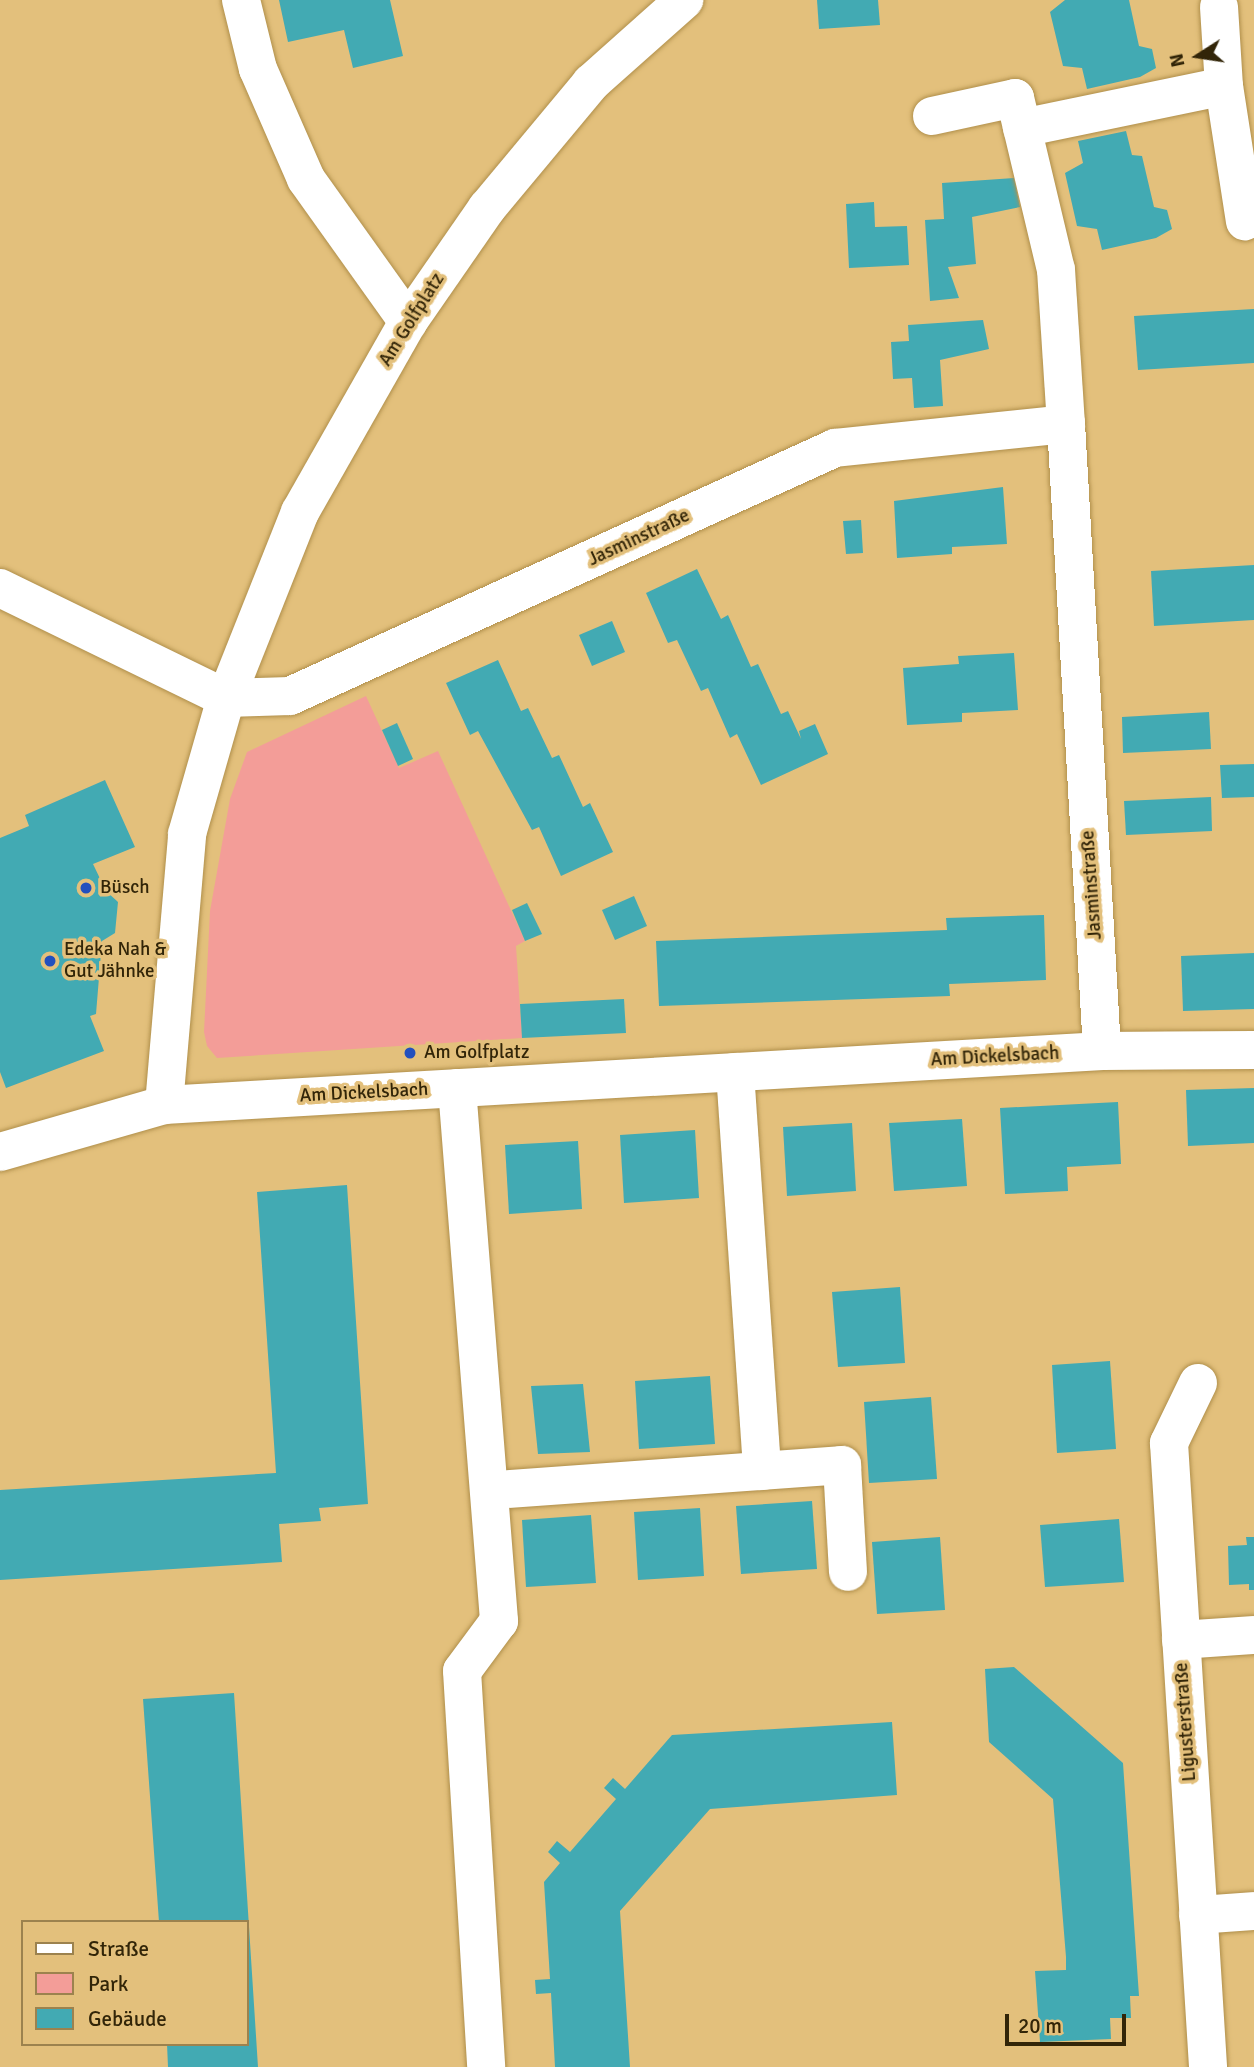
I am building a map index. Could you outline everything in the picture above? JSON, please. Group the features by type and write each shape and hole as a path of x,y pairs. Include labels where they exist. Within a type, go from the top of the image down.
{"street":[{"path":"241,0 258,69 306,178 408,322"},
{"name":"Am Golfplatz","path":"164,1105 187,834 226,698 300,512 408,322 487,208 592,83 684,0"},
{"path":"1219,6 1224,86 1245,221"},
{"path":"1022,128 1224,86"},
{"name":"Jasminstraße","path":"932,116 1016,98 1056,271 1102,1051"},
{"name":"Jasminstraße","path":"226,698 290,696 835,447 1066,424"},
{"path":"0,589 226,698"},
{"name":"Am Dickelsbach","path":"0,1152 164,1105 1102,1051 1254,1049"},
{"path":"735,1072 762,1471"},
{"path":"457,1088 499,1621 462,1671 486,2067"},
{"name":"Ligusterstraße","path":"1198,1383 1169,1443 1208,2067"},
{"path":"509,1489 842,1465 848,1572"},
{"path":"1181,1640 1254,1635"},
{"path":"1198,1915 1254,1911"}],"green space":[{"path":"366,696 399,768 438,751 525,941 516,946 522,1038 217,1058 207,1046 204,1032 210,911 230,799 247,752"}],"building":[{"path":"279,0 390,0 403,56 353,68 344,30 288,42"},
{"path":"817,0 878,0 880,25 819,29"},
{"path":"1065,0 1129,0 1139,46 1152,49 1156,68 1140,77 1087,89 1082,68 1063,66 1050,12"},
{"path":"1126,131 1132,155 1142,156 1154,207 1167,210 1172,229 1156,238 1102,250 1097,229 1077,226 1065,173 1083,163 1078,141"},
{"path":"1014,178 1020,207 972,217 976,264 948,267 959,298 930,301 925,220 944,219 942,183"},
{"path":"874,202 875,227 907,226 909,265 849,268 846,204"},
{"path":"1254,309 1254,363 1138,370 1134,316"},
{"path":"983,320 989,349 940,360 943,406 914,408 912,378 893,379 891,342 909,341 908,325"},
{"path":"1003,487 1007,544 952,547 952,554 897,558 894,501"},
{"path":"861,520 863,553 846,554 843,521"},
{"path":"1254,565 1254,620 1154,626 1151,571"},
{"path":"697,569 721,619 728,615 751,667 758,664 781,714 788,711 801,739 799,731 815,724 828,754 761,785 737,734 730,738 708,688 701,691 677,640 668,643 646,593"},
{"path":"612,621 625,652 592,666 579,635"},
{"path":"1014,653 1018,710 962,713 962,722 907,725 903,668 959,664 958,656"},
{"path":"498,660 521,711 528,708 552,758 559,755 583,807 590,803 613,852 561,876 539,827 532,830 478,731 470,735 446,683"},
{"path":"1209,712 1211,749 1123,753 1122,717"},
{"path":"397,723 413,759 398,766 382,730"},
{"path":"1254,764 1254,797 1222,798 1220,765"},
{"name":"Edeka Nah & Gut Jähnke","path":"105,780 135,847 93,864 106,891 118,902 115,933 102,941 96,1014 90,1016 104,1051 6,1088 0,1072 0,838 29,826 25,815"},
{"path":"1211,797 1212,831 1126,835 1124,801"},
{"path":"634,896 647,926 615,940 602,910"},
{"path":"527,903 542,934 525,941 512,910"},
{"path":"1044,915 1046,980 949,984 950,996 659,1006 656,941 947,930 946,918"},
{"path":"1254,953 1254,1009 1183,1011 1181,956"},
{"path":"624,999 626,1033 522,1038 520,1004"},
{"path":"1254,1088 1254,1143 1188,1146 1186,1090"},
{"path":"1118,1102 1121,1164 1067,1167 1068,1191 1005,1194 1000,1108"},
{"path":"962,1119 967,1186 894,1191 889,1123"},
{"path":"852,1123 856,1191 787,1196 783,1127"},
{"path":"695,1130 699,1198 624,1203 620,1135"},
{"path":"578,1141 582,1209 509,1214 505,1145"},
{"path":"347,1185 368,1504 319,1508 321,1521 279,1524 282,1562 0,1580 0,1490 276,1473 257,1192"},
{"path":"900,1287 905,1363 838,1367 832,1292"},
{"path":"1110,1361 1116,1449 1057,1453 1052,1365"},
{"path":"710,1376 715,1444 639,1449 635,1381"},
{"path":"583,1384 590,1452 538,1454 531,1386"},
{"path":"931,1397 937,1479 869,1483 864,1402"},
{"path":"812,1501 817,1569 741,1574 736,1506"},
{"path":"700,1508 704,1576 638,1580 634,1512"},
{"path":"591,1515 596,1583 526,1587 522,1520"},
{"path":"1119,1519 1124,1582 1045,1587 1040,1525"},
{"path":"940,1537 945,1610 877,1614 872,1542"},
{"path":"1246,1537 1254,1537 1254,1590 1249,1590 1249,1584 1229,1585 1228,1546 1247,1545"},
{"path":"1014,1667 1123,1763 1139,1996 1130,1996 1131,2018 1110,2018 1111,2039 1040,2042 1035,1971 1066,1970 1066,1957 1053,1799 989,1742 985,1669"},
{"path":"234,1693 258,2067 168,2067 167,2046 248,2046 248,1920 159,1920 143,1699"},
{"path":"892,1722 897,1795 710,1809 620,1911 630,2067 555,2067 551,1993 536,1994 535,1980 550,1979 544,1882 560,1863 548,1852 557,1841 570,1852 616,1799 604,1788 613,1778 625,1789 672,1735"}],"place":[{"name":"Büsch","path":"86,888"},
{"name":"Edeka Nah & Gut Jähnke","path":"50,961"},
{"name":"Am Golfplatz","path":"410,1053"}]}
